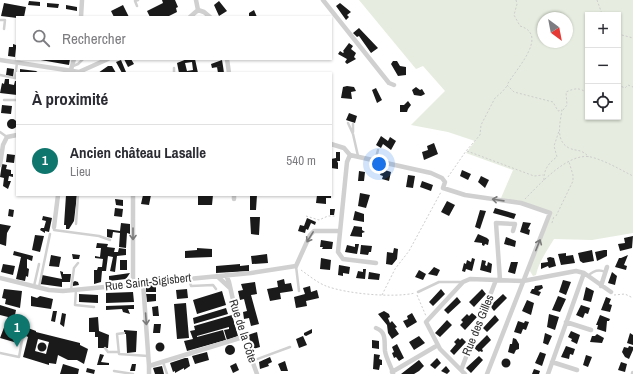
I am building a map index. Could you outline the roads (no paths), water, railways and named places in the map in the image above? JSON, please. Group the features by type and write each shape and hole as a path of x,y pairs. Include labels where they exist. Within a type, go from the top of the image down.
{"street":[{"path":"81,16 82,0"},
{"path":"196,0 198,10"},
{"path":"323,0 389,83 394,85"},
{"path":"191,16 198,10"},
{"path":"198,10 209,16"},
{"path":"71,72 74,60"},
{"path":"0,62 17,63 71,72 86,70 106,60"},
{"path":"227,60 229,72"},
{"path":"0,165 3,145 7,137 16,135"},
{"path":"332,144 344,148 350,155 421,169 442,178 445,182 443,188 475,197 521,203 550,214 487,374"},
{"path":"350,155 347,162 338,252 343,259 376,263"},
{"path":"54,226 58,196"},
{"path":"133,196 133,283"},
{"path":"498,280 496,224 515,224 513,230"},
{"path":"296,266 310,235 314,231 339,231"},
{"name":"Rue Saint-Sigisbert","path":"0,278 36,287 56,290 73,290 217,276 296,266"},
{"path":"601,286 606,270"},
{"path":"465,374 438,344 426,322 463,282 470,279 523,281 576,271 586,275 611,292"},
{"name":"Rue de la Côte","path":"226,275 243,337 257,374"},
{"path":"548,374 566,322 586,275"},
{"name":"Rue de la Côte","path":"217,276 230,288"},
{"name":"Rue des Gilles","path":"461,370 498,280"},
{"path":"143,282 149,374"},
{"path":"566,322 591,330"},
{"path":"376,328 380,330 386,340 385,351 392,373 438,344"},
{"path":"149,366 243,337"},
{"path":"552,362 577,370"}],"lane":[{"path":"137,6 135,1 138,0"},
{"path":"0,20 6,20 4,29"},
{"path":"73,66 82,60"},
{"path":"0,75 15,78 17,63"},
{"path":"4,100 16,100"},
{"path":"348,123 353,134 358,157"},
{"path":"353,124 353,134"},
{"path":"0,132 7,137"},
{"path":"375,161 378,150"},
{"path":"76,224 78,196"},
{"path":"54,226 54,230 99,236 110,240"},
{"path":"36,287 50,234"},
{"path":"78,263 74,268 73,290 75,305 94,306"},
{"path":"36,287 39,264"},
{"path":"296,266 299,290"},
{"path":"586,275 592,272 606,270"},
{"path":"189,278 191,286 213,285 216,289"},
{"path":"417,292 439,282 463,282"},
{"path":"0,353 19,356 23,335 23,325"},
{"path":"119,352 117,334 124,333"},
{"path":"252,361 290,346"},
{"path":"105,348 108,352 148,356"},
{"path":"163,362 168,374"},
{"path":"114,371 133,374"}],"place":[{"name":"Ancien château Lasalle","path":"17,347"}]}
